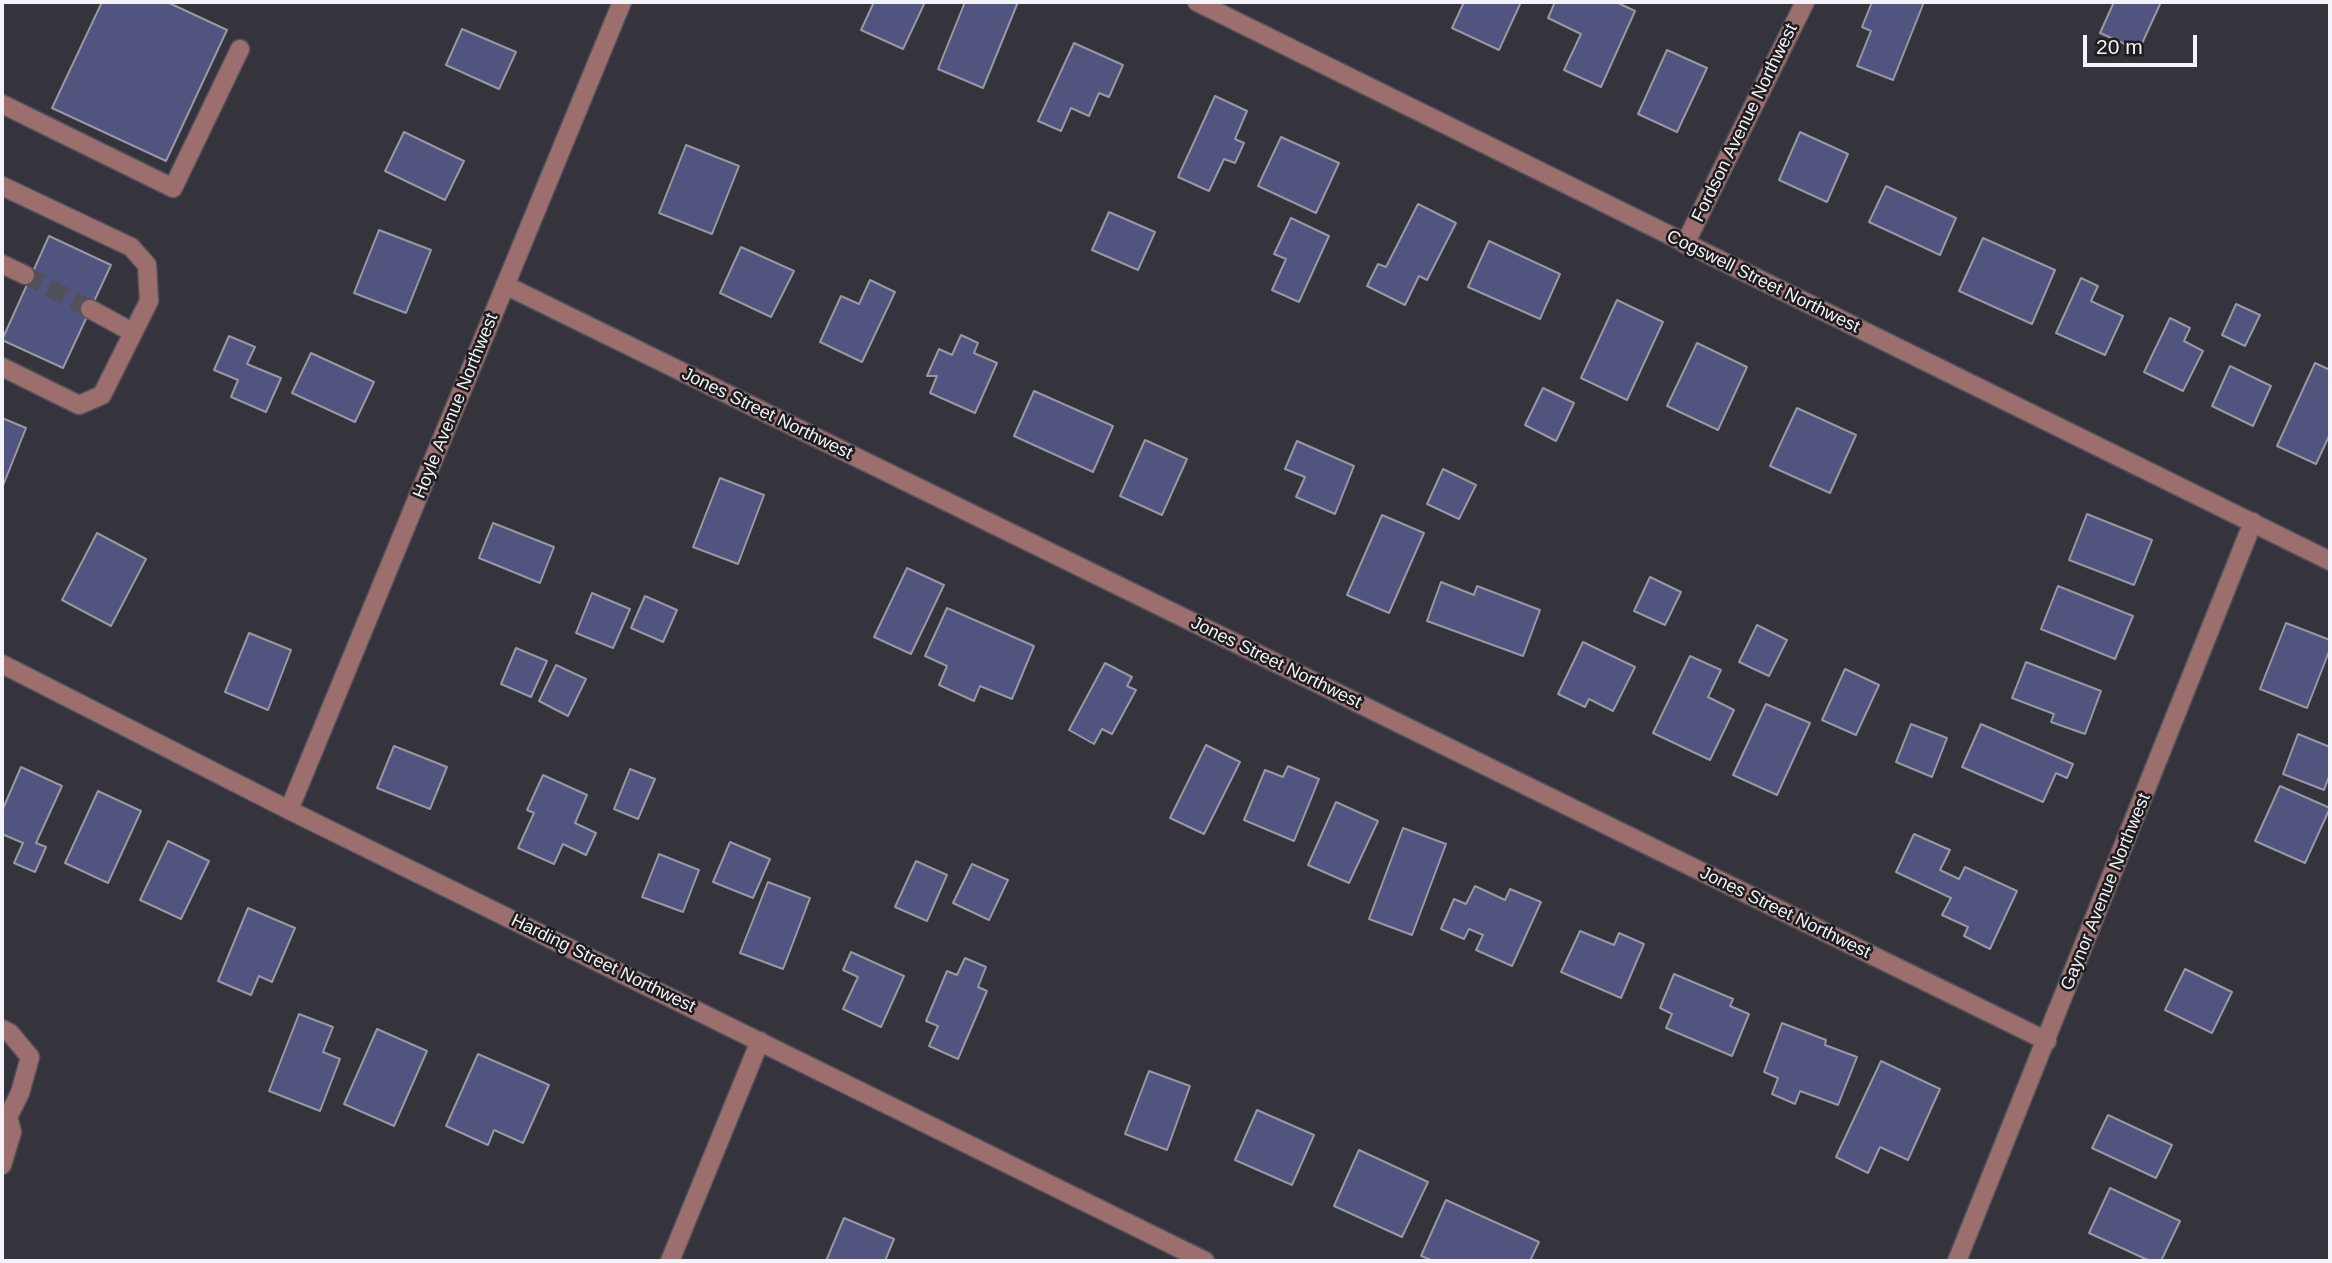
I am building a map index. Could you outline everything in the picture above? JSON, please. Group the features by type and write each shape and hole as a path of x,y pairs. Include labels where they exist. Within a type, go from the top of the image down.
{"street":[{"name":"Hoyle Avenue Northwest","path":"289,810 622,2"},
{"name":"Cogswell Street Northwest","path":"1197,2 2330,561"},
{"name":"Fordson Avenue Northwest","path":"1685,244 1805,2"},
{"path":"2,104 173,188 240,50"},
{"path":"2,186 131,247 147,265 149,301 102,395 79,405 2,367"},
{"path":"2,264 25,275"},
{"name":"Jones Street Northwest","path":"505,285 2047,1041"},
{"path":"90,309 132,332"},
{"name":"Gaynor Avenue Northwest","path":"1958,1261 2253,522"},
{"name":"Harding Street Northwest","path":"2,664 289,810 1205,1261"},
{"path":"2,1029 10,1033 30,1057 20,1093 8,1117 12,1132 2,1165"},
{"path":"670,1261 760,1041"}],"building":[{"path":"102,2 167,2 227,30 166,161 52,108"},
{"path":"874,2 925,2 903,49 861,30"},
{"path":"965,2 1018,2 983,88 938,69"},
{"path":"1464,2 1521,2 1499,50 1452,28"},
{"path":"1555,2 1616,2 1635,11 1601,87 1564,70 1581,34 1548,18"},
{"path":"1872,2 1924,2 1893,80 1857,66 1871,31 1862,27"},
{"path":"2114,2 2161,2 2139,50 2100,33"},
{"path":"462,29 516,52 499,89 446,65"},
{"path":"1074,43 1123,65 1109,97 1099,93 1089,116 1071,108 1061,131 1038,121"},
{"path":"1667,50 1707,68 1677,132 1638,114"},
{"path":"1215,96 1247,111 1235,139 1244,143 1235,163 1224,159 1209,191 1178,177"},
{"path":"404,132 464,161 445,200 385,171"},
{"path":"1800,132 1848,154 1827,202 1779,180"},
{"path":"1281,137 1339,163 1316,213 1258,186"},
{"path":"686,145 739,166 712,234 659,213"},
{"path":"1886,186 1956,218 1940,255 1869,222"},
{"path":"1418,204 1456,223 1427,280 1419,276 1405,305 1367,286 1378,264 1386,267"},
{"path":"1109,212 1155,232 1138,270 1092,250"},
{"path":"1291,218 1329,236 1299,302 1272,290 1286,259 1274,254"},
{"path":"379,230 431,250 406,313 354,293"},
{"path":"49,236 111,265 63,368 2,340"},
{"path":"1983,238 2055,270 2032,324 1959,291"},
{"path":"1489,241 1560,274 1540,319 1468,287"},
{"path":"741,247 794,271 771,317 720,293"},
{"path":"2081,278 2098,286 2091,301 2123,316 2105,355 2056,333"},
{"path":"870,280 895,292 862,362 820,342 841,296 859,304"},
{"path":"1617,300 1663,322 1627,400 1581,378"},
{"path":"2236,304 2260,315 2245,346 2222,335"},
{"path":"2170,318 2190,328 2184,341 2203,351 2183,391 2144,372"},
{"path":"961,335 978,343 974,353 997,363 975,413 930,393 937,376 927,376 939,349 952,355"},
{"path":"229,336 255,347 247,364 281,378 266,412 231,397 238,380 214,370"},
{"path":"1697,343 1747,367 1718,430 1667,406"},
{"path":"311,353 374,382 355,422 292,393"},
{"path":"2315,363 2330,370 2330,434 2316,464 2277,446"},
{"path":"2230,366 2271,386 2253,426 2212,406"},
{"path":"1543,388 1574,403 1556,441 1525,425"},
{"path":"1034,391 1113,426 1093,472 1014,436"},
{"path":"1797,408 1856,435 1830,493 1770,466"},
{"path":"2,418 26,428 2,488"},
{"path":"1145,440 1187,459 1162,515 1120,496"},
{"path":"1297,441 1354,466 1335,514 1296,497 1305,477 1285,469"},
{"path":"1443,469 1476,485 1459,519 1427,504"},
{"path":"720,478 764,495 738,564 693,547"},
{"path":"2087,514 2152,540 2134,585 2069,560"},
{"path":"1382,515 1424,533 1389,613 1347,595"},
{"path":"493,523 554,547 540,583 479,558"},
{"path":"97,533 146,559 111,626 62,600"},
{"path":"907,568 944,585 911,654 874,637"},
{"path":"1650,577 1681,592 1665,625 1634,611"},
{"path":"1441,582 1474,595 1477,586 1540,610 1523,656 1427,621"},
{"path":"2058,586 2133,616 2115,659 2041,629"},
{"path":"592,593 630,609 613,648 576,633"},
{"path":"645,596 677,610 663,642 631,628"},
{"path":"947,608 1034,646 1012,699 980,686 974,701 939,685 947,666 925,656"},
{"path":"2286,623 2330,640 2330,649 2307,708 2260,689"},
{"path":"1757,625 1787,640 1769,676 1739,662"},
{"path":"249,633 291,650 268,710 225,692"},
{"path":"1583,642 1635,667 1613,711 1589,699 1585,707 1558,694"},
{"path":"516,648 547,661 531,697 501,684"},
{"path":"1690,656 1721,670 1708,697 1734,710 1710,760 1653,733"},
{"path":"2026,662 2101,691 2085,734 2051,722 2054,714 2012,698"},
{"path":"1105,663 1132,677 1127,686 1136,690 1112,734 1102,729 1094,744 1069,730"},
{"path":"556,665 586,679 568,716 539,701"},
{"path":"1845,669 1879,685 1856,735 1822,720"},
{"path":"1766,704 1810,723 1777,795 1733,775"},
{"path":"1911,724 1947,738 1932,777 1896,762"},
{"path":"1981,724 2073,764 2067,778 2056,773 2043,802 1962,767"},
{"path":"2298,734 2330,747 2330,774 2324,790 2283,774"},
{"path":"1206,745 1240,762 1204,834 1170,818"},
{"path":"394,746 447,767 430,809 377,788"},
{"path":"1288,766 1319,779 1294,841 1244,820 1265,770 1283,777"},
{"path":"21,767 62,786 36,843 46,847 35,872 14,863 23,843 2,834 2,811"},
{"path":"630,769 655,779 638,819 614,809"},
{"path":"543,775 587,795 575,823 596,833 586,855 563,844 554,864 518,848 534,813 527,810"},
{"path":"2280,786 2330,808 2305,863 2255,841"},
{"path":"98,791 141,811 108,883 65,863"},
{"path":"1336,802 1378,821 1349,883 1308,865"},
{"path":"1403,828 1446,844 1412,935 1369,919"},
{"path":"1914,834 1950,850 1940,870 1959,879 1965,867 2017,891 1990,949 1964,936 1968,927 1942,915 1951,898 1896,872"},
{"path":"168,841 209,861 181,919 140,900"},
{"path":"730,842 770,859 753,898 713,882"},
{"path":"659,854 699,870 683,912 642,897"},
{"path":"916,861 947,875 927,921 895,907"},
{"path":"972,864 1008,880 989,920 953,903"},
{"path":"768,882 810,898 783,969 740,953"},
{"path":"1475,886 1505,900 1510,889 1541,902 1512,966 1476,950 1483,935 1469,929 1464,939 1441,929 1454,899 1466,904"},
{"path":"248,908 295,928 272,982 259,976 251,995 218,981"},
{"path":"1580,931 1614,945 1619,933 1644,944 1621,998 1561,972"},
{"path":"851,952 904,976 881,1027 843,1009 858,977 843,970"},
{"path":"965,958 986,967 978,987 987,991 958,1059 929,1046 938,1026 926,1021 947,971 957,975"},
{"path":"2185,969 2232,992 2212,1033 2165,1010"},
{"path":"1674,974 1733,999 1730,1006 1749,1014 1732,1056 1666,1028 1672,1014 1660,1008"},
{"path":"299,1014 333,1027 323,1052 340,1059 320,1111 269,1091"},
{"path":"1782,1023 1826,1040 1825,1045 1857,1057 1838,1105 1800,1091 1795,1104 1772,1094 1778,1078 1764,1072"},
{"path":"377,1029 427,1051 394,1126 344,1104"},
{"path":"478,1054 549,1085 523,1143 494,1130 488,1145 446,1126"},
{"path":"1881,1061 1940,1089 1908,1160 1880,1147 1868,1173 1836,1157"},
{"path":"1149,1071 1190,1086 1167,1150 1125,1134"},
{"path":"1257,1110 1314,1135 1292,1185 1235,1160"},
{"path":"2108,1115 2172,1145 2156,1178 2092,1148"},
{"path":"1359,1150 1428,1182 1402,1237 1334,1206"},
{"path":"2110,1188 2180,1221 2161,1261 2150,1261 2089,1233"},
{"path":"1446,1200 1539,1242 1530,1261 1434,1261 1421,1256"},
{"path":"844,1218 894,1239 885,1261 826,1261"}],"tunnel":[{"path":"25,275 90,309"}]}
